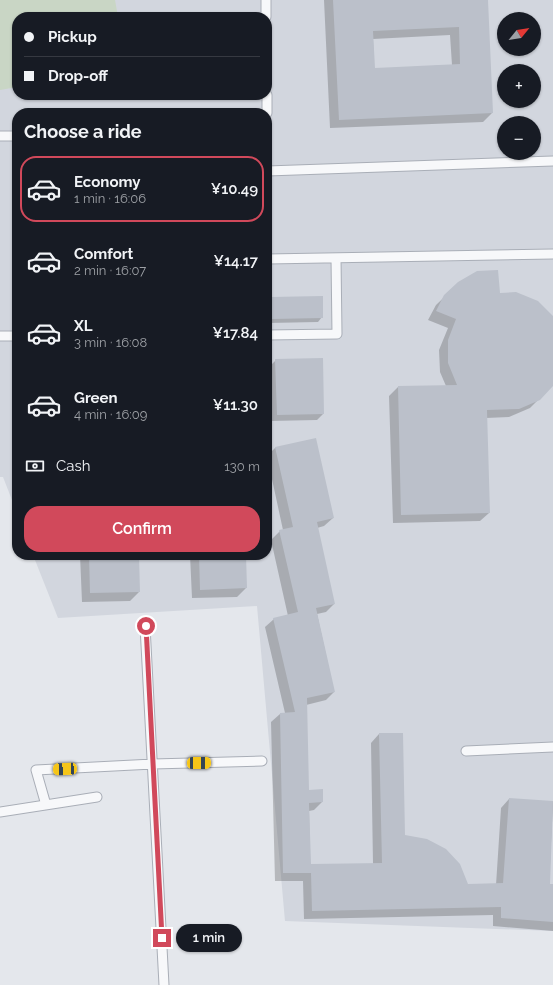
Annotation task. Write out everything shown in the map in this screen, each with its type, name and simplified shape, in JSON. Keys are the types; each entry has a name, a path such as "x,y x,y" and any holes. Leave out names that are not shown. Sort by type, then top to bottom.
{"lane":[{"path":"266,0 266,12"},
{"path":"0,136 12,136"},
{"path":"272,171 553,160"},
{"path":"272,259 553,254"},
{"path":"272,335 336,334 336,258"},
{"path":"0,336 12,336"},
{"path":"146,626 164,985"},
{"path":"466,751 553,747"},
{"path":"46,805 36,770 153,764 262,761"},
{"path":"0,812 97,797"}],"shaded area":[{"path":"0,0 553,0 553,931 285,921 257,606 58,618 35,560 272,560 272,108 12,108 12,500 3,477 0,477"}],"green space":[{"path":"0,0 115,0 117,12 12,12 12,88 0,90"}],"building":[{"path":"333,0 488,0 493,113 339,120","holes":["459,27 460,64 375,68 373,31"]},
{"path":"498,270 500,293 516,292 538,301 553,316 553,386 540,400 519,409 487,410 490,513 401,515 398,386 457,385 448,363 448,340 456,319 436,311 444,295 458,282 477,271"},
{"path":"323,296 323,318 272,319 272,297"},
{"path":"323,358 324,414 277,415 275,359"},
{"path":"316,438 334,518 317,522 335,604 316,608 335,692 307,698 309,790 323,789 323,802 309,803 311,864 382,863 379,733 403,733 405,835 427,839 446,849 460,864 468,884 503,883 509,798 553,801 550,884 553,884 553,922 501,918 501,907 312,911 311,873 283,873 280,713 295,712 273,618 298,612 279,530 293,527 275,447"},
{"path":"89,560 139,560 140,592 90,593"},
{"path":"199,560 246,560 247,588 200,590"}],"route":[{"path":"146,626 162,938"}]}
